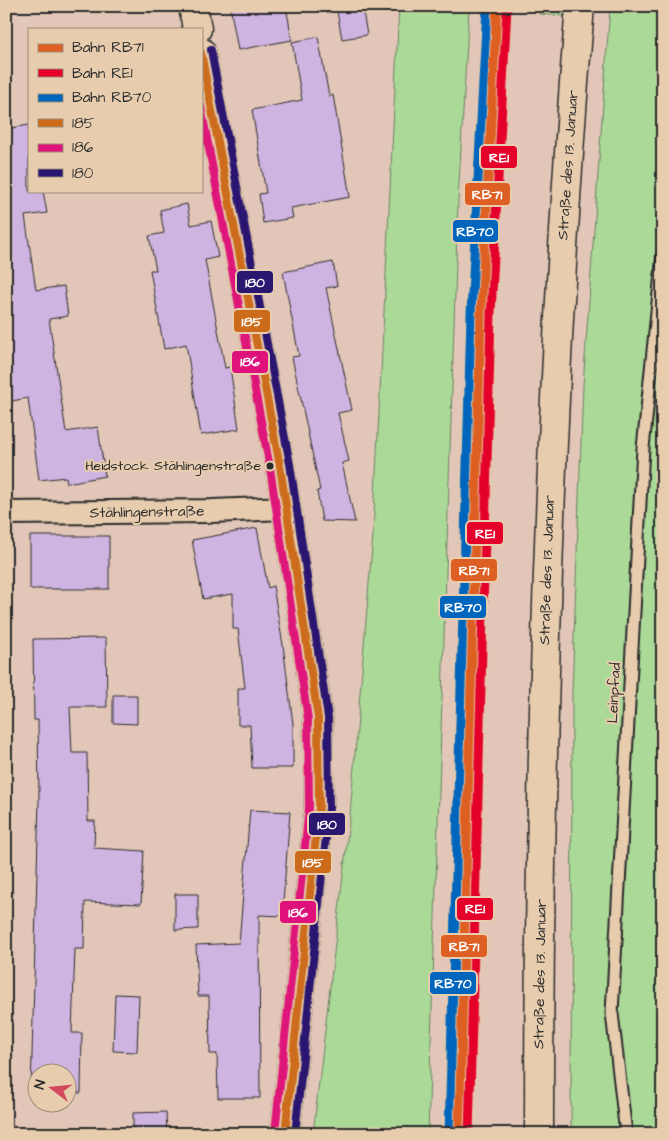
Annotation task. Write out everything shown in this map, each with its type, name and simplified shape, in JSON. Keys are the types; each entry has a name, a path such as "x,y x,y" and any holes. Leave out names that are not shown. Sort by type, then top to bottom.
{"street":[{"path":"192,6 197,28"},
{"name":"Straße des 13. Januar","path":"539,1134 546,568 564,213 580,6"},
{"path":"202,57 287,508 318,718 318,807 285,1134"},
{"name":"Stählingenstraße","path":"6,514 287,508"}],"lane":[{"name":"Leinpfad","path":"626,1134 612,1013 643,448 663,254"}],"green space":[{"path":"399,6 469,6 458,201 428,1134 313,1134 350,815 373,535"},
{"path":"540,6 565,6 564,16 539,14"},
{"path":"610,6 663,6 663,1134 571,1134 572,694 583,385"}],"building":[{"path":"230,6 286,6 292,40 238,50"},
{"path":"336,6 362,6 367,35 342,39"},
{"path":"318,37 329,96 333,95 350,197 291,208 293,218 263,223 259,194 266,193 252,110 302,100 292,42"},
{"path":"28,125 28,192 43,192 47,213 25,216 36,290 64,286 68,316 49,319 66,432 98,427 105,476 67,483 66,477 39,480 28,398 12,401 6,362 6,129"},
{"path":"187,204 191,225 211,221 218,257 205,260 225,368 230,367 239,429 201,435 186,344 164,349 150,270 156,270 149,236 164,233 160,210"},
{"path":"333,262 337,286 326,288 352,410 338,413 349,461 342,463 355,522 322,521 317,491 320,490 292,357 299,356 283,272"},
{"path":"257,528 268,588 273,586 283,645 293,724 293,768 252,768 250,725 238,725 238,688 245,688 238,629 233,629 233,594 203,599 192,540"},
{"path":"30,536 109,536 109,589 30,589"},
{"path":"106,638 107,707 70,707 72,753 87,753 88,821 95,821 94,848 144,851 141,904 85,902 84,949 75,949 72,1033 82,1033 81,1093 78,1093 78,1062 32,1062 39,799 38,720 34,720 33,639"},
{"path":"113,695 137,695 137,724 113,723"},
{"path":"250,810 290,812 282,916 259,915 260,1098 218,1098 217,1054 210,1054 209,996 198,996 196,945 239,943"},
{"path":"175,894 198,894 198,929 175,930"},
{"path":"115,994 139,995 137,1052 113,1051"},
{"path":"166,1112 167,1134 133,1134 133,1113"}],"rail line":[{"name":"RB70","path":"449,1134 471,313 487,6"},
{"name":"RB71","path":"459,1134 481,313 497,6"},
{"name":"RE1","path":"469,1134 491,313 507,7"}],"transit line":[{"name":"180","path":"211,50 290,464 328,718 329,808 295,1134"},
{"name":"185","path":"202,58 280,466 318,718 319,807 285,1134"},
{"name":"186","path":"202,112 270,468 308,719 309,807 275,1133"}],"place":[{"name":"Heidstock Stählingenstraße","path":"270,466"}]}
